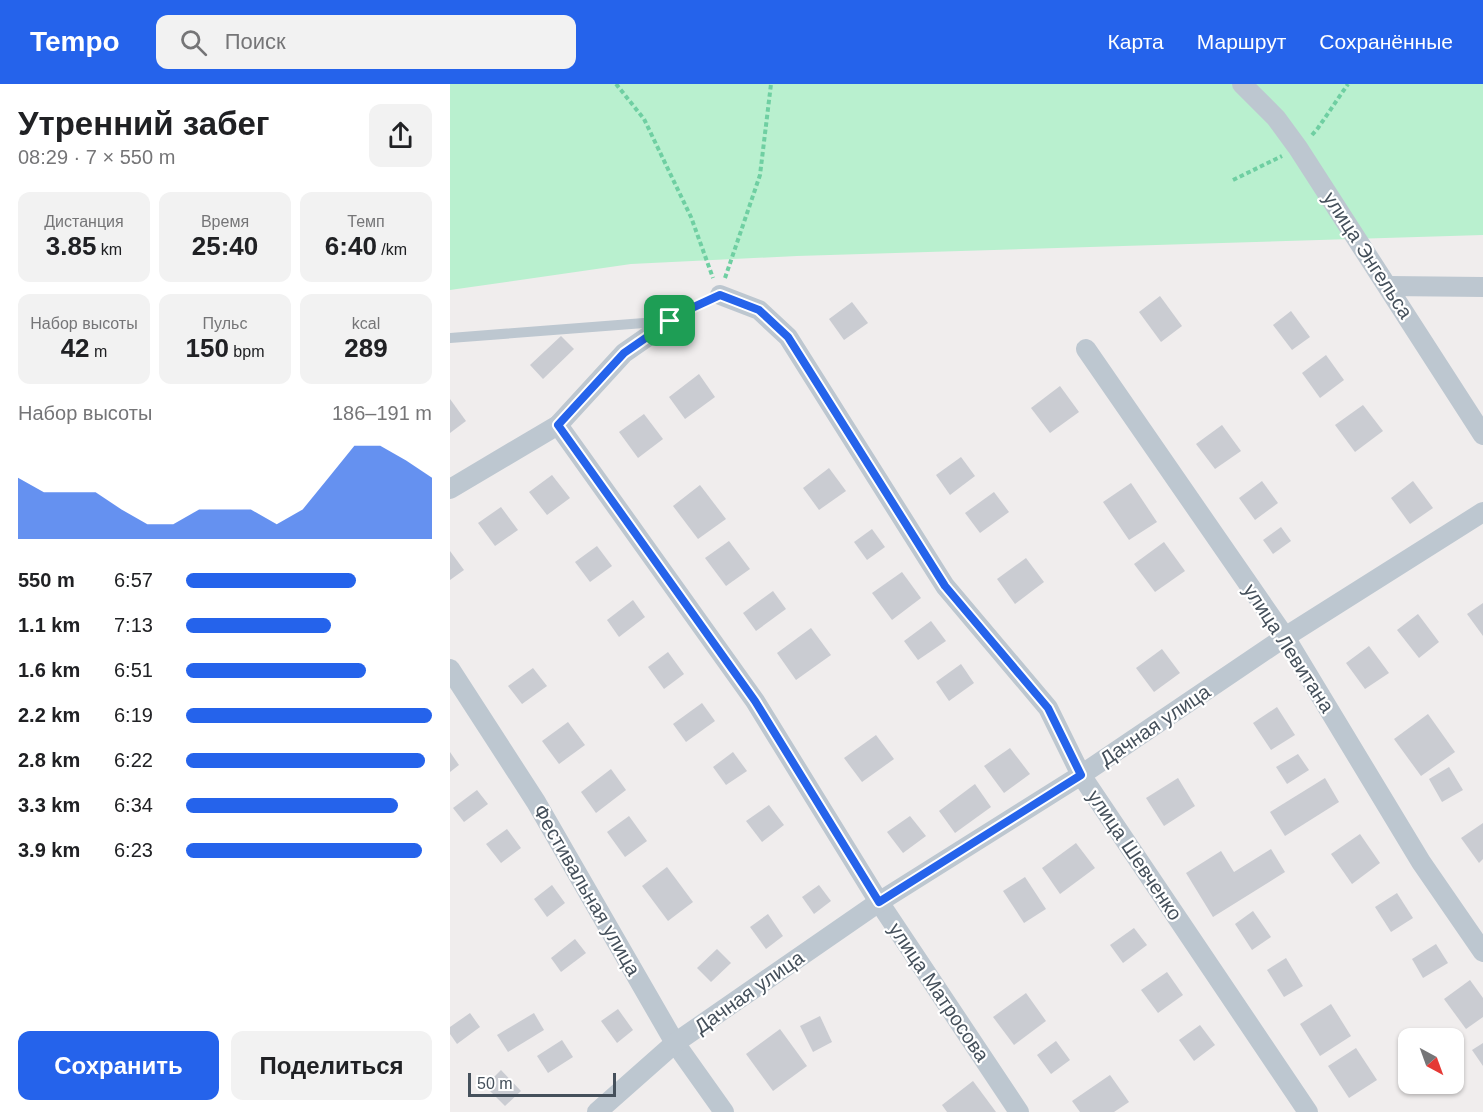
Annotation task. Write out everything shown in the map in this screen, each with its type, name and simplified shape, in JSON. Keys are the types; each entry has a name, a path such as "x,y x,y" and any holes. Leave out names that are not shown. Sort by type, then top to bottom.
{"street":[{"name":"улица Энгельса","path":"1242,84 1276,118 1298,148 1483,435"},
{"path":"1389,286 1483,287"},
{"name":"улица Шевченко","path":"720,295 759,310 788,337 945,586 1048,708 1081,775 1308,1112"},
{"path":"450,489 558,425 624,353 670,321"},
{"name":"улица Левитана","path":"1086,349 1285,637 1421,862 1483,952"},
{"name":"улица Матросова","path":"558,425 755,701 879,902 1019,1112"},
{"name":"Дачная улица","path":"597,1112 675,1043 879,902 1081,775 1285,637 1483,512"},
{"name":"Фестивальная улица","path":"450,669 536,801 675,1043 724,1112"}],"lane":[{"path":"450,338 670,321 683,312 720,295"}],"path":[{"path":"616,84 644,119 691,217 720,295"},
{"path":"720,295 760,175 771,84"}],"green space":[{"path":"450,84 1483,84 1483,235 797,256 631,264 450,290"}],"building":[{"path":"1160,296 1182,326 1161,342 1139,312"},
{"path":"852,302 868,323 844,340 829,319"},
{"path":"1291,311 1310,337 1292,350 1273,325"},
{"path":"561,336 574,349 543,379 530,365"},
{"path":"1326,355 1344,380 1320,398 1302,373"},
{"path":"699,374 715,397 685,419 669,397"},
{"path":"1060,386 1079,412 1050,433 1031,408"},
{"path":"450,399 466,421 450,433"},
{"path":"1363,405 1383,431 1355,452 1335,425"},
{"path":"644,414 663,439 638,458 619,432"},
{"path":"1222,425 1241,451 1215,469 1196,444"},
{"path":"961,457 975,476 950,495 936,475"},
{"path":"829,468 846,491 819,510 803,488"},
{"path":"552,475 570,498 547,515 529,492"},
{"path":"1262,481 1278,503 1255,520 1239,498"},
{"path":"1413,481 1433,508 1410,524 1391,498"},
{"path":"1131,483 1157,522 1129,540 1103,502"},
{"path":"700,485 726,519 698,539 673,506"},
{"path":"994,492 1009,512 980,533 965,513"},
{"path":"501,507 518,530 495,546 478,523"},
{"path":"1281,527 1291,541 1273,554 1263,540"},
{"path":"872,529 885,547 867,560 854,542"},
{"path":"729,541 750,569 726,586 705,558"},
{"path":"1164,542 1185,571 1155,592 1134,564"},
{"path":"597,546 612,566 590,582 575,562"},
{"path":"450,551 464,570 450,580"},
{"path":"1026,558 1044,582 1015,604 997,579"},
{"path":"902,572 921,598 892,620 872,593"},
{"path":"773,591 786,609 756,631 743,613"},
{"path":"633,600 645,617 619,637 607,620"},
{"path":"1483,603 1483,636 1467,614"},
{"path":"1418,614 1439,642 1419,658 1397,630"},
{"path":"931,621 946,641 918,660 904,641"},
{"path":"811,628 831,655 796,680 777,653"},
{"path":"1369,646 1389,673 1365,689 1346,663"},
{"path":"1162,649 1180,673 1154,692 1136,668"},
{"path":"668,652 684,674 664,689 648,667"},
{"path":"961,664 974,683 949,701 936,682"},
{"path":"533,668 547,686 522,704 508,686"},
{"path":"702,703 715,721 686,742 673,724"},
{"path":"1277,707 1295,735 1271,750 1253,723"},
{"path":"1428,714 1455,752 1421,776 1394,739"},
{"path":"568,722 585,745 559,764 542,741"},
{"path":"876,735 894,759 862,782 844,758"},
{"path":"1010,748 1030,774 1004,793 984,766"},
{"path":"450,752 459,765 450,772"},
{"path":"733,752 747,771 726,785 713,767"},
{"path":"1298,754 1309,770 1287,784 1276,767"},
{"path":"1449,767 1463,790 1442,802 1429,779"},
{"path":"611,769 626,790 596,813 581,792"},
{"path":"1178,778 1195,806 1164,826 1146,798"},
{"path":"1325,778 1339,802 1285,836 1270,812"},
{"path":"975,784 991,807 955,833 939,811"},
{"path":"477,790 488,804 464,822 453,808"},
{"path":"769,805 784,825 762,842 746,821"},
{"path":"629,816 647,841 625,857 607,832"},
{"path":"910,816 926,836 903,853 887,832"},
{"path":"1483,823 1483,859 1479,863 1461,838"},
{"path":"507,829 521,848 501,863 486,844"},
{"path":"1360,834 1380,863 1352,884 1331,854"},
{"path":"1076,843 1095,868 1060,894 1042,868"},
{"path":"1271,849 1285,872 1213,917 1186,873 1221,851 1234,872"},
{"path":"667,867 693,902 668,921 642,886"},
{"path":"1025,877 1046,909 1024,923 1003,891"},
{"path":"552,885 565,903 547,917 534,899"},
{"path":"819,885 831,901 814,914 802,897"},
{"path":"1397,893 1413,918 1391,932 1375,907"},
{"path":"1253,911 1271,937 1252,950 1235,924"},
{"path":"768,914 783,936 766,949 750,927"},
{"path":"1134,928 1147,945 1123,963 1110,945"},
{"path":"575,939 586,953 561,972 551,958"},
{"path":"1436,944 1448,963 1423,978 1412,959"},
{"path":"717,949 731,963 711,982 697,968"},
{"path":"1286,958 1303,986 1284,997 1267,970"},
{"path":"1167,972 1183,995 1158,1013 1141,990"},
{"path":"1470,980 1483,998 1483,1017 1466,1029 1444,999"},
{"path":"1026,993 1046,1021 1014,1045 993,1017"},
{"path":"1331,1004 1351,1036 1320,1056 1300,1024"},
{"path":"618,1009 633,1030 617,1043 601,1021"},
{"path":"470,1013 480,1027 457,1044 450,1034 450,1027"},
{"path":"534,1013 544,1030 508,1052 497,1035"},
{"path":"820,1016 832,1042 813,1052 800,1026"},
{"path":"1200,1025 1215,1045 1194,1061 1179,1040"},
{"path":"780,1029 807,1066 773,1091 746,1054"},
{"path":"562,1040 573,1057 548,1073 537,1056"},
{"path":"1056,1041 1070,1060 1051,1074 1037,1055"},
{"path":"1483,1043 1483,1066 1472,1050"},
{"path":"1356,1048 1377,1080 1349,1098 1328,1066"},
{"path":"501,1070 521,1091 505,1106 485,1086"},
{"path":"1110,1075 1129,1102 1114,1112 1080,1112 1072,1101"},
{"path":"973,1081 996,1112 947,1112 942,1105"}],"route":[{"path":"720,295 759,310 788,337 945,586 1048,708 1081,775 879,902 755,701 558,425 624,353 670,321 683,312 720,295"}]}
